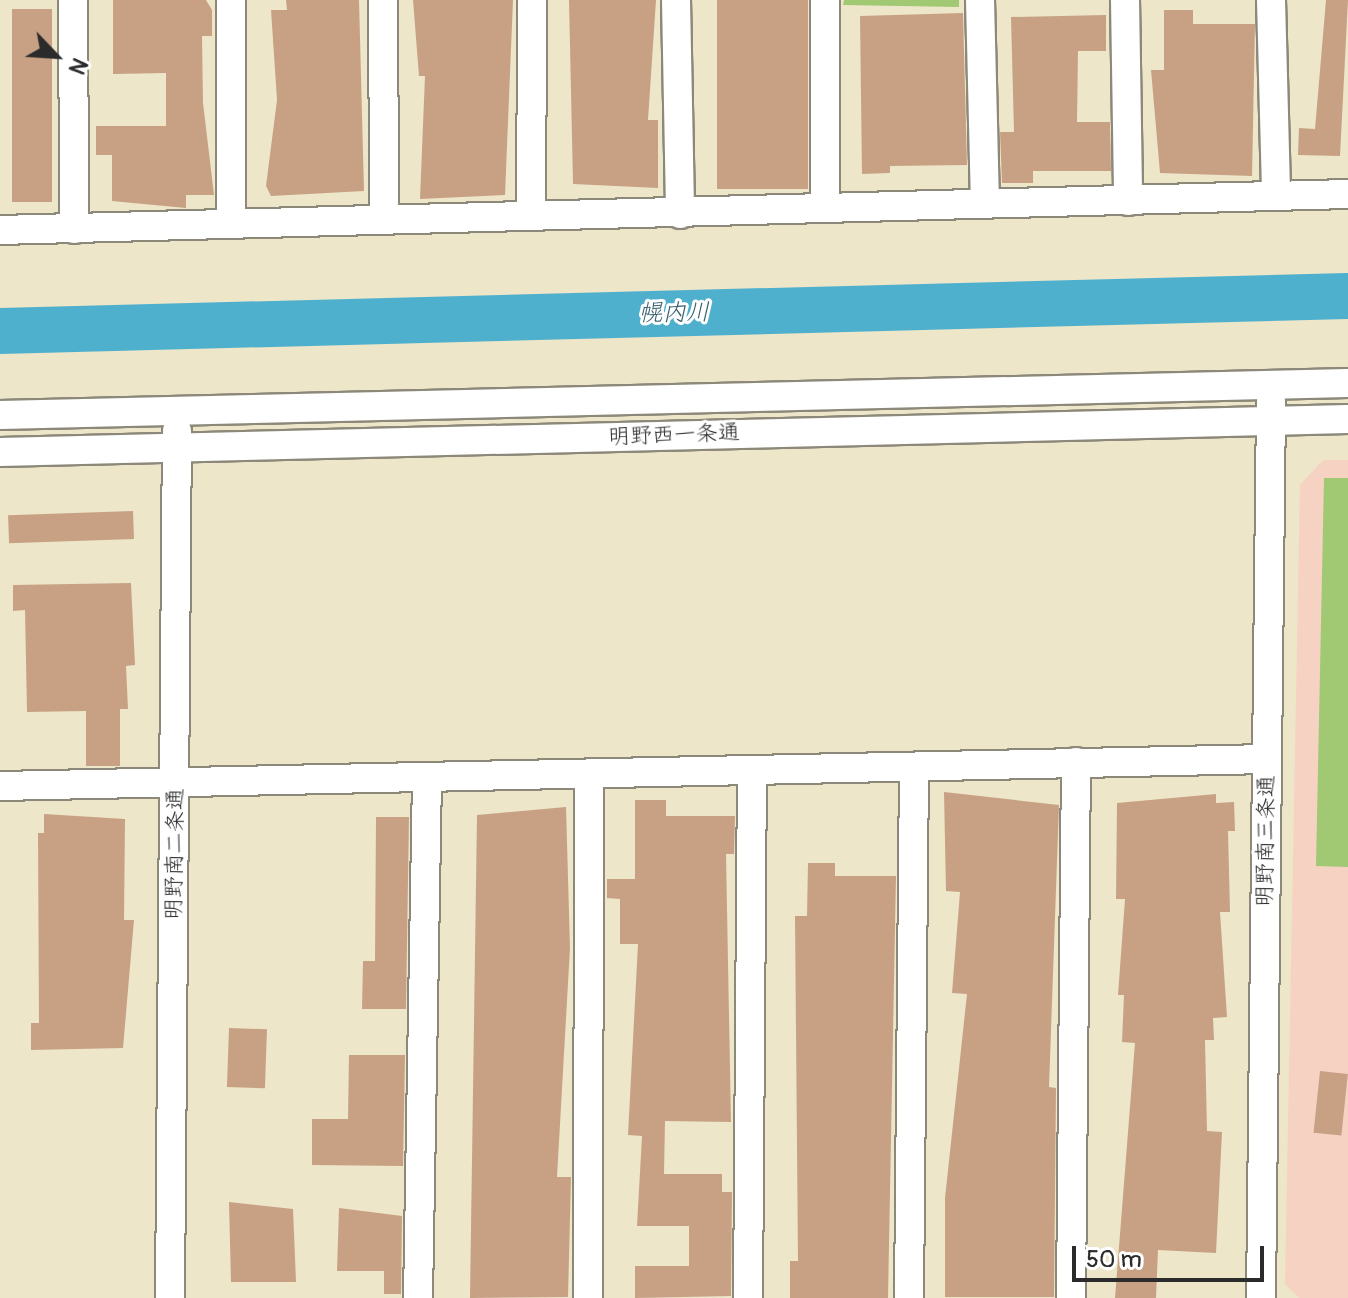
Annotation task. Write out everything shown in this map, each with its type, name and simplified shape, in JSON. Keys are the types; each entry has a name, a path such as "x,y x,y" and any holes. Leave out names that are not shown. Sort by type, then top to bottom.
{"street":[{"path":"73,0 74,229"},
{"path":"231,0 231,223"},
{"path":"383,0 384,220"},
{"path":"531,214 532,0"},
{"path":"676,0 680,214"},
{"path":"825,0 825,208"},
{"path":"980,0 985,204"},
{"path":"1125,0 1128,201"},
{"path":"1271,0 1276,195"},
{"path":"0,230 1348,194"},
{"name":"明野西一条通","path":"0,415 1348,383"},
{"name":"明野南三条通","path":"1261,1298 1271,385"},
{"name":"明野南二条通","path":"170,1298 178,411"},
{"name":"明野西一条通","path":"0,452 1348,419"},
{"path":"0,786 914,769 1266,759"},
{"path":"1071,1298 1076,762"},
{"path":"909,1298 914,769"},
{"path":"748,1298 752,770"},
{"path":"588,1298 589,774"},
{"path":"418,1298 427,777"}],"shaded area":[{"path":"1323,460 1348,460 1348,1298 1299,1298 1285,1284 1300,485"}],"green space":[{"path":"844,0 959,0 959,7 843,5"},
{"path":"1324,478 1348,478 1348,867 1316,866"}],"building":[{"path":"113,0 206,0 212,10 212,36 202,36 203,103 214,195 186,195 186,208 112,201 112,155 96,155 96,126 166,126 166,73 113,74"},
{"path":"286,0 359,0 364,191 271,196 266,186 277,100 271,10 287,10"},
{"path":"413,0 513,0 505,195 420,199 425,76 419,76"},
{"path":"569,0 656,0 648,120 658,120 658,188 573,184"},
{"path":"717,0 808,0 808,189 717,189"},
{"path":"1326,0 1348,0 1340,156 1298,155 1299,128 1315,129"},
{"path":"12,9 52,9 52,202 12,202"},
{"path":"1164,10 1193,10 1193,24 1255,24 1252,176 1160,173 1151,70 1164,70"},
{"path":"963,13 967,165 890,166 890,173 862,174 860,16"},
{"path":"1106,15 1106,51 1078,51 1077,122 1110,122 1111,171 1033,171 1033,183 1002,183 1000,132 1014,132 1011,17"},
{"path":"133,511 134,539 9,543 8,515"},
{"path":"131,583 135,665 126,666 128,709 120,709 120,766 86,766 86,711 27,712 25,610 13,611 13,585"},
{"path":"944,792 1059,805 1049,1087 1056,1088 1054,1297 945,1297 945,1198 967,994 952,993 960,892 946,891"},
{"path":"1216,794 1216,803 1234,802 1235,831 1228,831 1230,912 1220,912 1227,1017 1213,1018 1214,1040 1205,1040 1207,1131 1222,1132 1216,1253 1158,1250 1156,1298 1115,1298 1135,1043 1122,1042 1124,995 1118,995 1125,899 1116,899 1117,803"},
{"path":"635,800 666,800 666,816 735,816 734,854 726,854 731,1122 665,1121 664,1174 722,1174 722,1192 732,1192 731,1296 635,1298 635,1266 689,1266 689,1226 637,1226 642,1136 628,1135 638,944 620,944 620,899 607,898 607,879 635,879"},
{"path":"566,807 570,948 557,1177 571,1177 568,1297 470,1298 477,815"},
{"path":"44,814 125,819 124,920 134,920 123,1048 31,1050 31,1023 39,1023 38,833 44,833"},
{"path":"376,817 409,817 406,1009 362,1009 363,961 375,961"},
{"path":"808,863 835,863 835,876 896,876 888,1298 790,1298 790,1261 798,1261 795,916 807,916"},
{"path":"229,1028 267,1029 265,1088 227,1087"},
{"path":"349,1055 405,1055 403,1166 312,1165 312,1119 348,1119"},
{"path":"1320,1071 1348,1074 1341,1136 1314,1133"},
{"path":"229,1202 293,1209 296,1282 231,1282"},
{"path":"339,1208 402,1216 401,1294 384,1294 384,1271 337,1271"}],"waterway":[{"name":"幌内川","path":"0,331 1348,296"}]}
